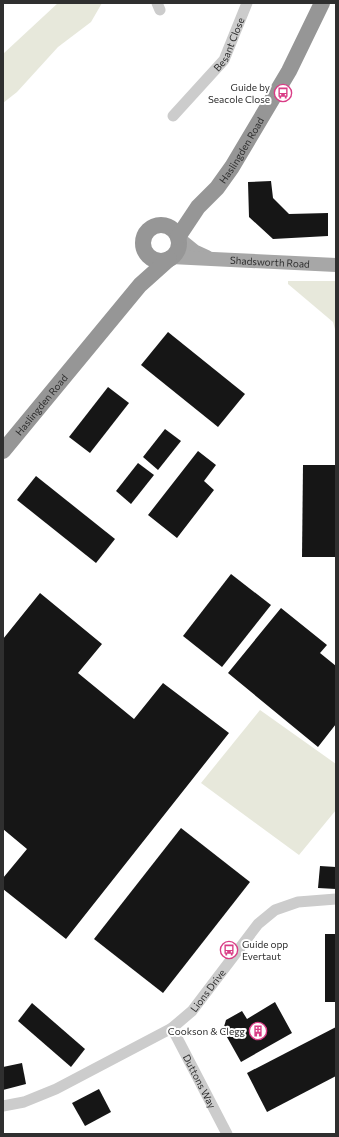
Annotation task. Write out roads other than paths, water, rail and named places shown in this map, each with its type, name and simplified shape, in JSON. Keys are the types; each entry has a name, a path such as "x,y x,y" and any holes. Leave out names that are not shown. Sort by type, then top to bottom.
{"highway":[{"name":"Haslingden Road","path":"178,238 198,207 217,188 232,167 289,71 322,3"},
{"name":"Haslingden Road","path":"157,225 198,207"},
{"path":"157,225 168,226 173,229 178,238 178,249 170,258 159,260 150,256 146,252 144,241 145,236 157,225"},
{"name":"Haslingden Road","path":"140,285 146,252"},
{"name":"Haslingden Road","path":"3,451 140,285 170,258"}],"main road":[{"name":"Shadsworth Road","path":"178,238 194,251 209,258"},
{"name":"Shadsworth Road","path":"170,258 209,258 266,263 334,264"}],"street":[{"name":"Besant Close","path":"172,116 220,66 247,3"},
{"name":"Lions Drive","path":"3,1106 24,1102 56,1089 172,1028 192,1011 258,924 275,910 298,902 336,899"},
{"name":"Duttons Way","path":"172,1028 227,1134"}],"place":[{"name":"Guide by Seacole Close","path":"283,93"},
{"name":"Guide opp Evertaut","path":"229,950"},
{"name":"Cookson & Clegg","path":"258,1031"}]}
